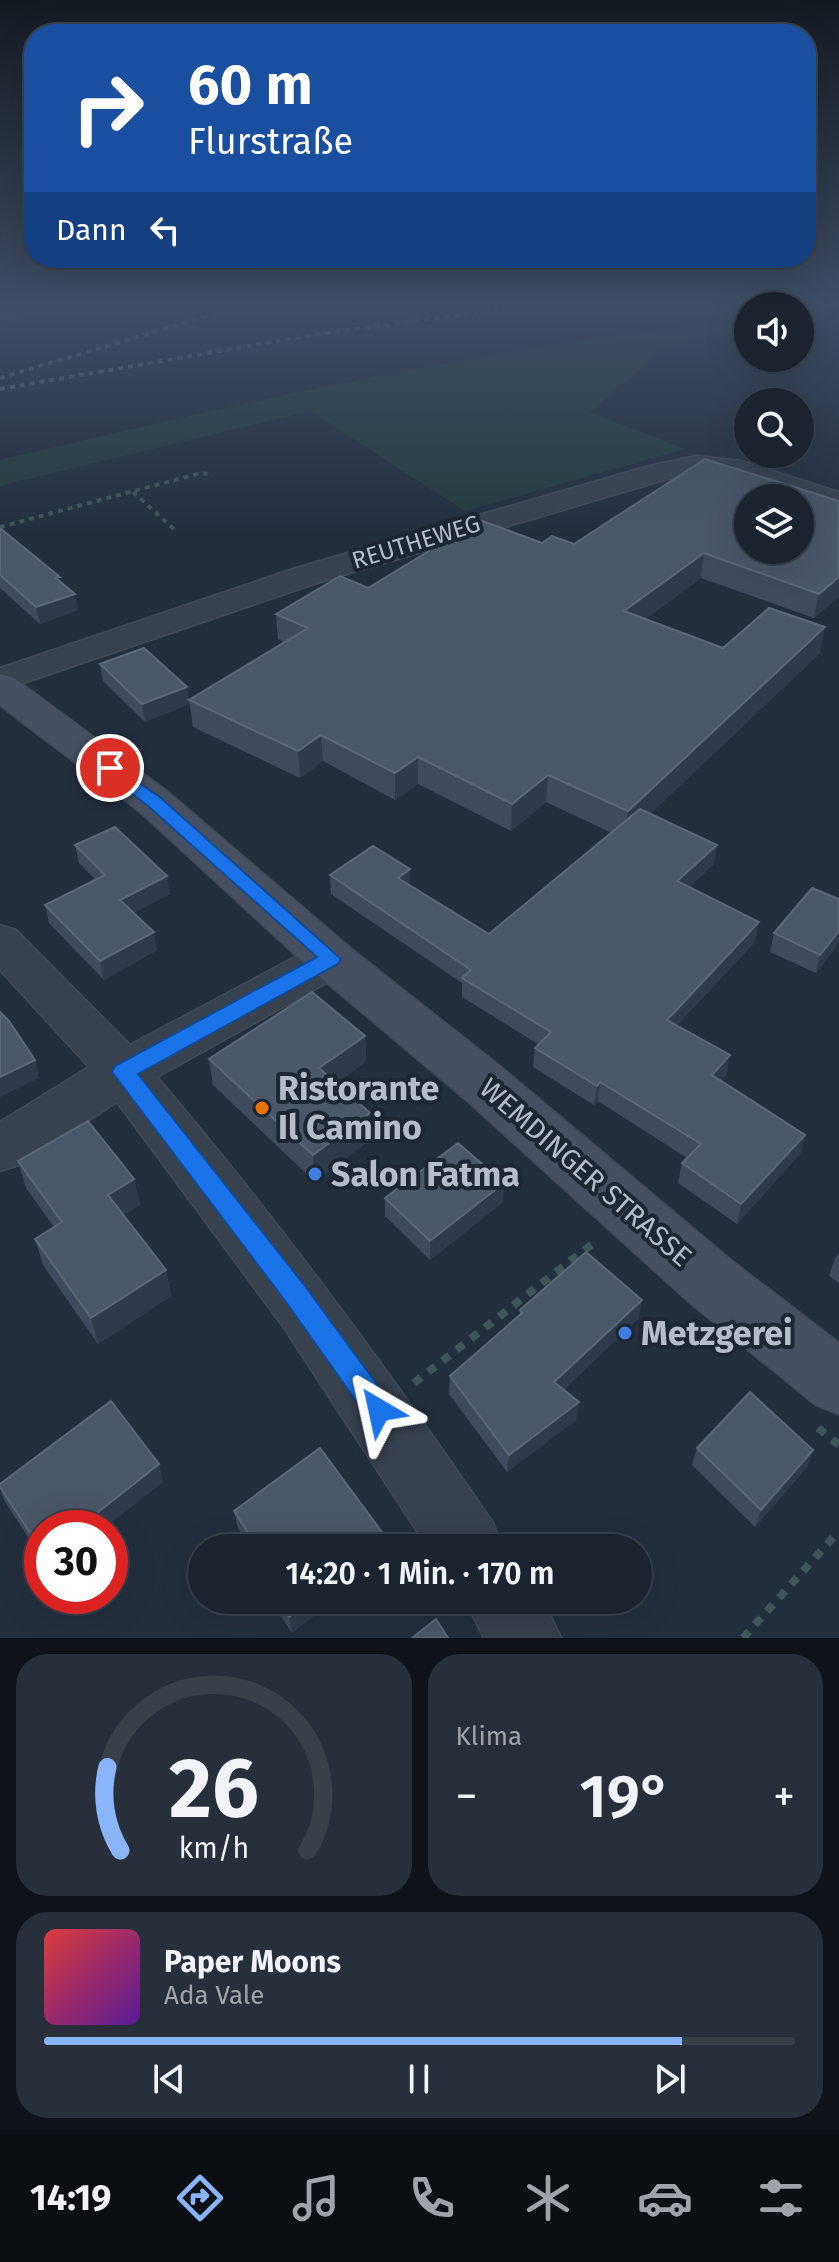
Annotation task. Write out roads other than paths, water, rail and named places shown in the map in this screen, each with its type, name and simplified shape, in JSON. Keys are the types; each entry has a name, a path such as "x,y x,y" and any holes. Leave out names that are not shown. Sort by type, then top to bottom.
{"main road":[{"name":"WEMDINGER STRASSE","path":"0,683 154,802 331,959 483,1083 710,1281 839,1383"}],"street":[{"name":"REUTHEWEG","path":"0,683 322,571 659,472 696,465 731,467 839,502"},
{"path":"0,941 123,1072 296,1294 379,1410 459,1534"},
{"path":"0,1149 123,1072 331,959"},
{"path":"510,1614 525,1638"}],"railway":[{"path":"0,389 44,381"}],"place":[{"name":"Ristorante Il Camino","path":"262,1108"},
{"name":"Salon Fatma","path":"315,1174"},
{"name":"Metzgerei","path":"625,1333"}]}
